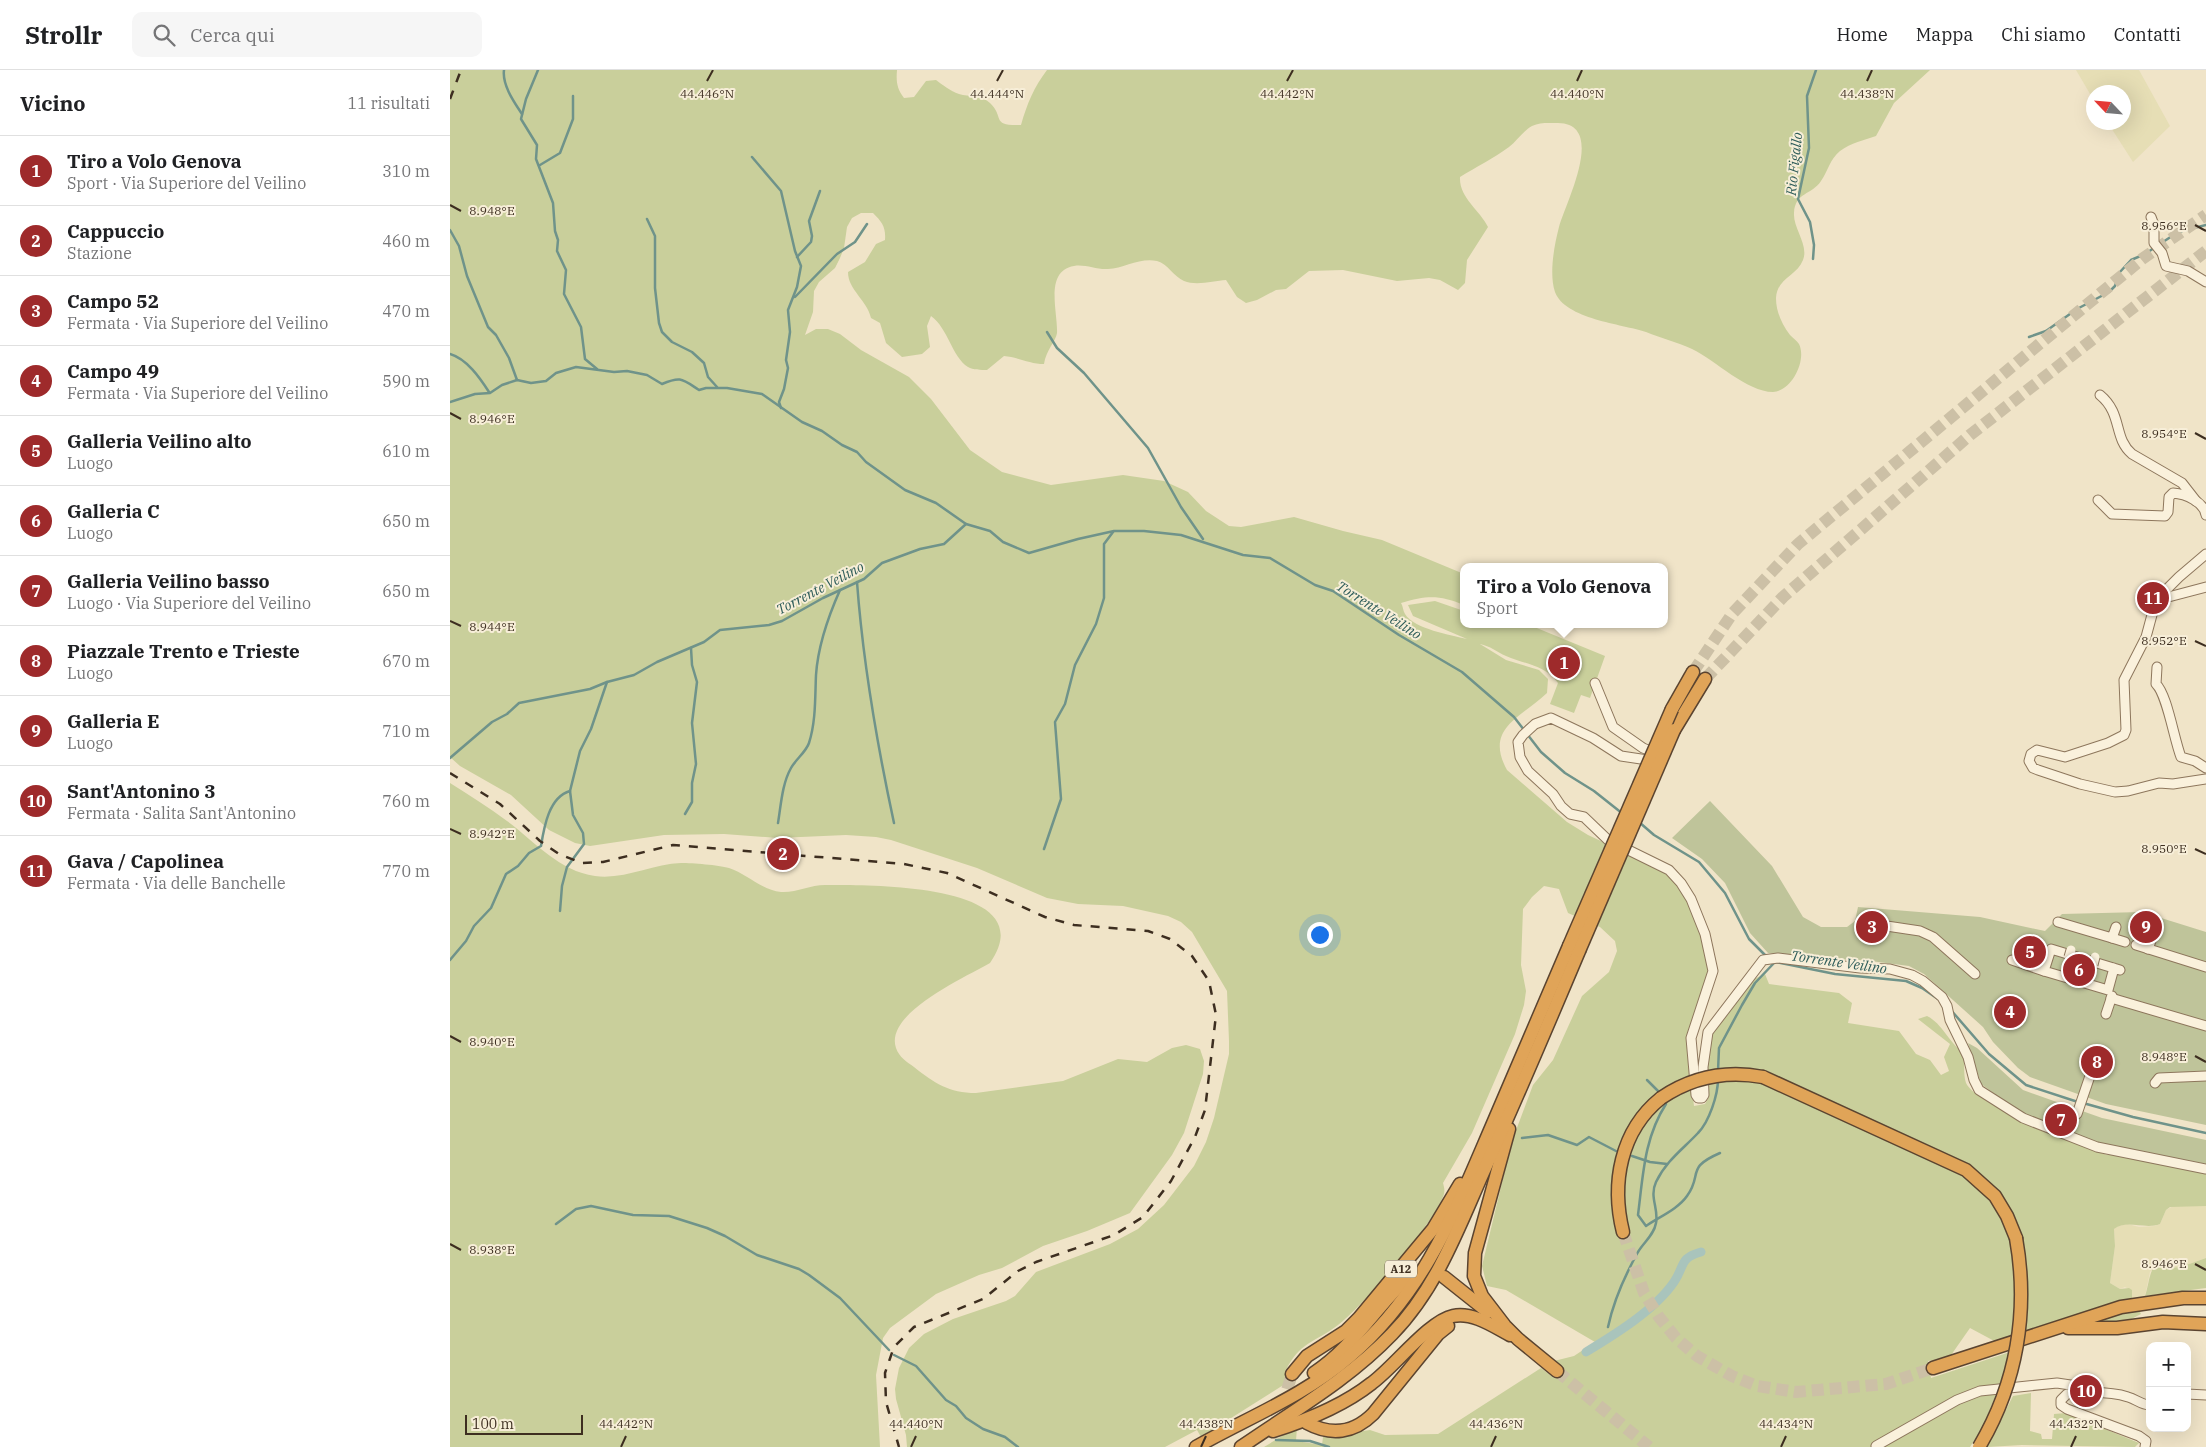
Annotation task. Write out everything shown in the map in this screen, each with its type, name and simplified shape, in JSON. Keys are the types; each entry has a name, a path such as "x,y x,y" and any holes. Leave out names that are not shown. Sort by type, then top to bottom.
{"highway":[{"path":"1196,1447 1322,1378 1360,1348 1384,1324 1417,1282 1437,1249 1454,1214 1485,1141 1665,748 1677,711 1693,672"},
{"path":"1677,711 1705,680"},
{"path":"1241,1447 1362,1364 1394,1333 1440,1270 1517,1097 1574,949"},
{"path":"1623,1232 1617,1202 1618,1182 1621,1161 1628,1141 1638,1122 1661,1098 1689,1082 1710,1076 1731,1074 1763,1077 1966,1170 1982,1182 1995,1196 2008,1216 2016,1238 2021,1270 2022,1303 2016,1353 2001,1403 1979,1447"},
{"path":"1505,1326 1482,1296 1476,1283 1474,1268 1476,1253 1517,1097"},
{"name":"A12","path":"1292,1374 1302,1360 1346,1331 1360,1318 1408,1261 1433,1229 1485,1141"},
{"path":"1444,1277 1557,1371"},
{"path":"1211,1439 1324,1367 1364,1327 1405,1280"},
{"path":"2183,1298 2206,1290"},
{"path":"1933,1368 2121,1307 2183,1298 2206,1298"},
{"path":"1257,1436 1297,1423 1353,1396 1386,1372 1427,1332 1447,1318 1465,1315 1518,1339"},
{"path":"1307,1423 1319,1429 1336,1432 1349,1430 1362,1424 1373,1414 1442,1330 1451,1324 1463,1322 1490,1325"},
{"path":"2055,1328 2117,1328 2163,1322 2206,1324"}],"street":[{"path":"2151,217 2154,225 2154,243 2162,253 2166,266 2188,271 2206,282"},
{"path":"2100,395 2110,403 2125,448 2182,483 2206,513"},
{"path":"2098,500 2112,514 2146,516 2167,515 2168,501 2173,493 2185,495 2196,501"},
{"path":"2206,554 2156,600 2146,637 2124,680 2126,730 2124,735 2108,743 2064,757 2037,750 2030,758 2030,765 2038,770 2080,784 2115,792 2128,791 2155,783 2173,784 2206,779"},
{"path":"2156,600 2206,588"},
{"path":"2157,667 2156,684 2166,704 2174,739 2181,757 2195,760 2206,768"},
{"path":"1595,683 1613,727 1643,748 1666,757 1666,763 1621,756 1593,738 1551,718 1538,722 1523,735 1518,747 1522,761 1528,771 1553,794 1561,806 1570,814 1588,819 1608,840 1669,870 1681,883 1690,899 1705,934 1713,971 1691,1038 1696,1096 1698,1098 1702,1098 1704,1095 1703,1068 1708,1032 1763,960 1778,958 1860,968 1890,969 1912,975 1923,981 1942,997 1968,1057 1976,1086 2023,1118 2097,1147 2206,1169"},
{"path":"2058,922 2125,942"},
{"path":"1874,927 1880,924 1924,932 1933,937 1975,974"},
{"path":"2112,938 2116,927"},
{"path":"2148,949 2152,938"},
{"path":"2136,945 2206,967"},
{"path":"2012,960 2044,971 2108,990 2119,971 2051,949 2044,971"},
{"path":"2106,1014 2112,997 2206,1026"},
{"path":"2077,1114 2092,1070"},
{"path":"2155,1083 2159,1078 2206,1076"},
{"path":"1876,1446 1957,1400 1980,1391 2057,1383 2097,1389 2100,1393"},
{"path":"2146,1404 2129,1397 2100,1393 2068,1394 2061,1400 2067,1409 2139,1436 2146,1441 2146,1447"},
{"path":"2191,1394 2206,1395"}],"shaded area":[{"path":"2076,70 2139,70 2170,126 2133,162 2112,130 2131,130 2131,85 2086,85 2086,87"},
{"path":"2175,1205 2206,1206 2206,1258 2184,1266 2169,1268 2164,1268 2163,1259 2150,1272 2145,1296 2132,1300 2131,1290 2125,1287 2120,1289 2110,1283 2115,1246 2114,1229 2128,1224 2139,1227 2155,1226 2160,1224 2166,1210"}],"green space":[{"path":"450,70 897,70 898,85 904,98 914,97 926,81 936,80 956,93 987,100 997,112 1000,120 1005,124 1021,125 1031,96 1047,70 1930,70 1894,103 1876,136 1840,151 1817,186 1797,201 1794,219 1803,242 1803,260 1796,270 1783,281 1777,291 1776,298 1780,318 1784,327 1799,344 1801,358 1792,381 1780,390 1773,392 1753,387 1701,354 1686,347 1646,332 1595,319 1570,309 1561,301 1553,285 1554,251 1559,227 1580,166 1582,150 1580,136 1572,127 1558,123 1541,123 1532,126 1509,147 1460,177 1466,198 1488,227 1467,260 1465,283 1458,290 1440,280 1429,278 1397,281 1343,270 1309,271 1286,289 1276,290 1257,300 1246,303 1237,297 1226,280 1199,283 1184,281 1157,261 1145,260 1108,269 1074,266 1065,269 1059,276 1056,284 1057,333 1044,364 1004,356 987,370 977,370 968,367 963,362 942,328 931,316 927,326 930,347 922,354 902,357 886,343 880,323 871,318 849,278 848,272 865,262 876,244 885,240 884,228 879,219 873,213 861,213 852,218 847,227 844,248 835,268 819,282 814,291 813,312 805,335 816,329 828,329 840,334 861,350 909,377 931,399 970,450 1002,472 1051,485 1123,475 1164,481 1188,492 1206,511 1229,526 1241,527 1294,517 1382,540 1460,572 1460,604 1448,599 1433,597 1401,603 1405,614 1416,624 1433,631 1467,639 1413,616 1408,605 1435,601 1460,610 1460,628 1537,628 1605,656 1590,698 1581,695 1574,713 1550,704 1558,683 1547,672 1480,644 1506,660 1539,670 1548,679 1547,693 1517,717 1503,734 1500,744 1501,756 1507,770 1567,822 1588,835 1663,870 1676,884 1688,903 1703,940 1709,966 1687,1048 1694,1106 1705,1104 1709,1097 1707,1067 1710,1036 1752,980 1765,974 1769,984 1839,993 1852,1003 1848,1023 1899,1031 1916,1054 1930,1060 1941,1075 1949,1071 1944,1057 1950,1044 1918,1019 1927,1016 1933,1019 1963,1052 1966,1083 1974,1092 2030,1124 2107,1155 2115,1155 2206,1174 2206,1206 2170,1207 2166,1210 2160,1224 2154,1226 2125,1225 2114,1229 2115,1246 2110,1283 2120,1289 2129,1288 2132,1290 2132,1300 1998,1343 1970,1328 1949,1358 1928,1361 1931,1378 2013,1351 1983,1427 1970,1447 1264,1447 1297,1427 1296,1441 1322,1445 1323,1437 1370,1430 1385,1435 1438,1434 1541,1368 1554,1378 1562,1368 1554,1361 1574,1356 1595,1342 1506,1290 1487,1286 1482,1266 1512,1141 1533,1085 1553,1060 1582,996 1609,972 1617,951 1615,941 1600,927 1568,913 1559,889 1544,886 1523,909 1521,965 1526,991 1524,1005 1515,1034 1472,1133 1443,1183 1444,1194 1438,1207 1413,1243 1364,1301 1338,1325 1296,1354 1285,1372 1296,1377 1201,1437 1197,1430 1165,1447 907,1447 895,1389 899,1368 909,1348 924,1334 953,1319 1006,1301 1015,1296 1036,1272 1110,1244 1138,1229 1164,1205 1194,1166 1206,1142 1214,1118 1229,1054 1229,1041 1227,991 1192,932 1181,922 1168,916 1123,906 1078,904 1047,898 977,868 891,840 876,837 846,835 778,838 724,834 664,835 590,846 575,843 549,830 511,795 460,766 450,757"},
{"path":"450,783 507,821 558,862 582,873 595,876 617,876 670,864 699,864 729,868 767,888 781,892 819,885 876,886 910,888 944,894 973,903 994,917 1001,936 990,963 947,987 914,1009 902,1022 896,1035 896,1048 901,1057 928,1078 942,1086 966,1093 976,1093 1063,1081 1118,1059 1147,1062 1172,1048 1186,1045 1200,1049 1204,1061 1203,1074 1184,1133 1172,1155 1130,1213 1087,1231 1043,1246 1002,1268 979,1275 936,1294 890,1328 883,1338 876,1375 880,1447 450,1447"},
{"path":"1710,801 1772,866 1803,917 1821,927 1847,927 1855,921 1858,907 1980,917 2045,931 2062,914 2142,912 2206,932 2206,1125 2106,1104 2030,1077 2018,1068 1993,1042 1983,1027 1924,974 1909,966 1863,960 1817,959 1768,953 1750,933 1725,883 1702,859 1672,838"},
{"path":"1968,1043 1977,1048 2023,1090 2102,1118 2206,1140 2206,1164 2096,1142 2025,1116 1981,1084"},
{"path":"2163,1258 2164,1268 2175,1268 2206,1258 2206,1288 2145,1296 2152,1270"},
{"path":"2128,1311 2140,1312 2141,1314 2120,1325 2083,1323"},
{"path":"2031,1393 2030,1431 2041,1434 2042,1439 2052,1439 2054,1414 2066,1413 2139,1443 2135,1447 2022,1445 1987,1447 2013,1396"}],"waterway":[{"path":"504,70 507,87 522,114"},
{"path":"538,70 526,99 521,119 537,145 536,159 553,203 555,231 558,240 557,251 566,270 564,294 581,327 585,359 597,369"},
{"name":"Rio Figallo","path":"1813,259 1814,245 1810,222 1798,199 1809,148 1807,96 1816,70"},
{"path":"540,165 560,153 573,119 573,96"},
{"path":"752,157 781,191 795,251 801,266 797,287 788,310 790,332 786,360 788,368 784,389 779,402 781,408"},
{"path":"797,257 811,242 812,236 809,221 820,191"},
{"path":"647,219 655,236 655,288 659,323 662,332 672,342 692,352 704,363 708,377 717,387"},
{"path":"795,297 837,254 855,242 867,224"},
{"path":"2029,337 2046,331 2077,309 2109,292 2115,286 2119,273 2131,260 2145,254 2178,232 2206,225"},
{"path":"450,230 459,246 467,276 488,327 496,335 509,358 517,380"},
{"path":"1047,332 1057,348 1084,373 1148,448 1181,507 1203,539"},
{"path":"450,354 462,360 477,375 489,392"},
{"path":"450,402 475,394 490,393 502,385 517,380 531,383 546,381 556,373 576,367 614,372 627,371 647,375 662,384 678,379 689,383 699,390 727,388 762,394 802,422 822,431 842,445 857,452 866,462 905,490 936,503 966,524"},
{"name":"Torrente Veilino","path":"450,758 492,722 507,714 519,703 590,689 607,682 634,675 657,662 704,642 720,630 769,625 782,621 823,598 864,579 882,563 920,549 944,544 966,524 990,531 1003,542 1029,553 1114,531 1144,531 1181,535 1243,555 1270,558 1315,585 1333,591 1399,635 1462,672 1514,717 1541,752 1565,773 1594,791 1623,814"},
{"path":"1044,849 1061,799 1055,722 1065,704 1075,665 1096,624 1104,598 1104,544 1113,532"},
{"path":"857,582 871,703 894,823"},
{"path":"778,823 782,795 788,774 808,746 811,735 821,642 840,590"},
{"path":"685,814 692,802 692,783 696,764 692,723 697,682 692,665 691,648"},
{"path":"560,911 562,886 567,867 584,844 583,833 573,815 570,791 580,751 591,729 607,682"},
{"path":"450,960 466,941 474,926 491,908 506,874 518,866 529,853 541,846 546,822 552,806 557,799 570,791"},
{"name":"Torrente Veilino","path":"1639,822 1654,835 1699,862 1725,893 1749,939 1766,956"},
{"path":"1718,1071 1719,1048 1755,983 1775,962"},
{"name":"Torrente Veilino","path":"1776,962 1835,974 1906,981 1922,988 1938,999"},
{"name":"Torrente Veilino","path":"1950,1009 1989,1054 2026,1085 2078,1102"},
{"path":"1608,1327 1613,1307 1624,1279 1638,1252 1655,1227 1657,1218 1653,1193 1656,1182 1670,1161 1698,1133 1706,1122 1715,1100 1718,1079"},
{"path":"1647,1080 1660,1093"},
{"path":"1665,1100 1666,1104 1653,1130 1643,1172 1638,1215 1646,1226 1674,1209 1683,1201 1692,1188 1698,1167 1709,1158 1720,1153"},
{"name":"Torrente Veilino","path":"2083,1103 2133,1117 2206,1133"},
{"path":"1522,1138 1548,1135 1577,1145 1589,1137 1616,1151"},
{"path":"1632,1156 1650,1162 1667,1164"},
{"path":"556,1224 576,1209 591,1206 633,1215 669,1216 707,1228 725,1236 757,1255 799,1269 809,1275 840,1298 889,1350"},
{"path":"1586,1352 1645,1312 1674,1282 1683,1263 1689,1257 1701,1252"},
{"path":"894,1355 916,1366 946,1400 956,1406 966,1418 983,1429 1005,1437 1018,1447"},
{"path":"1276,1440 1310,1441 1329,1447"}],"tunnel":[{"path":"1693,672 1732,614 1798,544 2142,259 2206,215"},
{"path":"1705,679 1783,597 1970,435 2206,251"},
{"path":"1623,1232 1644,1293 1659,1317 1676,1338 1697,1356 1732,1376 1757,1386 1796,1392 1886,1384 1933,1368"},
{"path":"1557,1371 1649,1447"},
{"path":"1290,1407 1287,1390 1292,1374"}],"railway":[{"path":"450,99 461,70"},
{"path":"450,773 500,804 540,841 559,854 582,863 603,862 673,845 904,864 947,873 1045,917 1074,925 1148,931 1170,939 1192,956 1209,981 1216,1015 1205,1110 1195,1137 1171,1181 1143,1217 1114,1235 1036,1262 1018,1271 983,1299 914,1327 894,1347 885,1373 886,1402 899,1447"}],"place":[{"name":"Gava / Capolinea","path":"2153,598"},
{"name":"Tiro a Volo Genova","path":"1564,663"},
{"name":"Cappuccio","path":"783,854"},
{"name":"Campo 52","path":"1872,927"},
{"name":"Galleria E","path":"2146,927"},
{"name":"Galleria Veilino alto","path":"2030,952"},
{"name":"Galleria C","path":"2079,970"},
{"name":"Campo 49","path":"2010,1012"},
{"name":"Piazzale Trento e Trieste","path":"2097,1062"},
{"name":"Galleria Veilino basso","path":"2061,1120"},
{"name":"Sant'Antonino 3","path":"2086,1391"}]}
